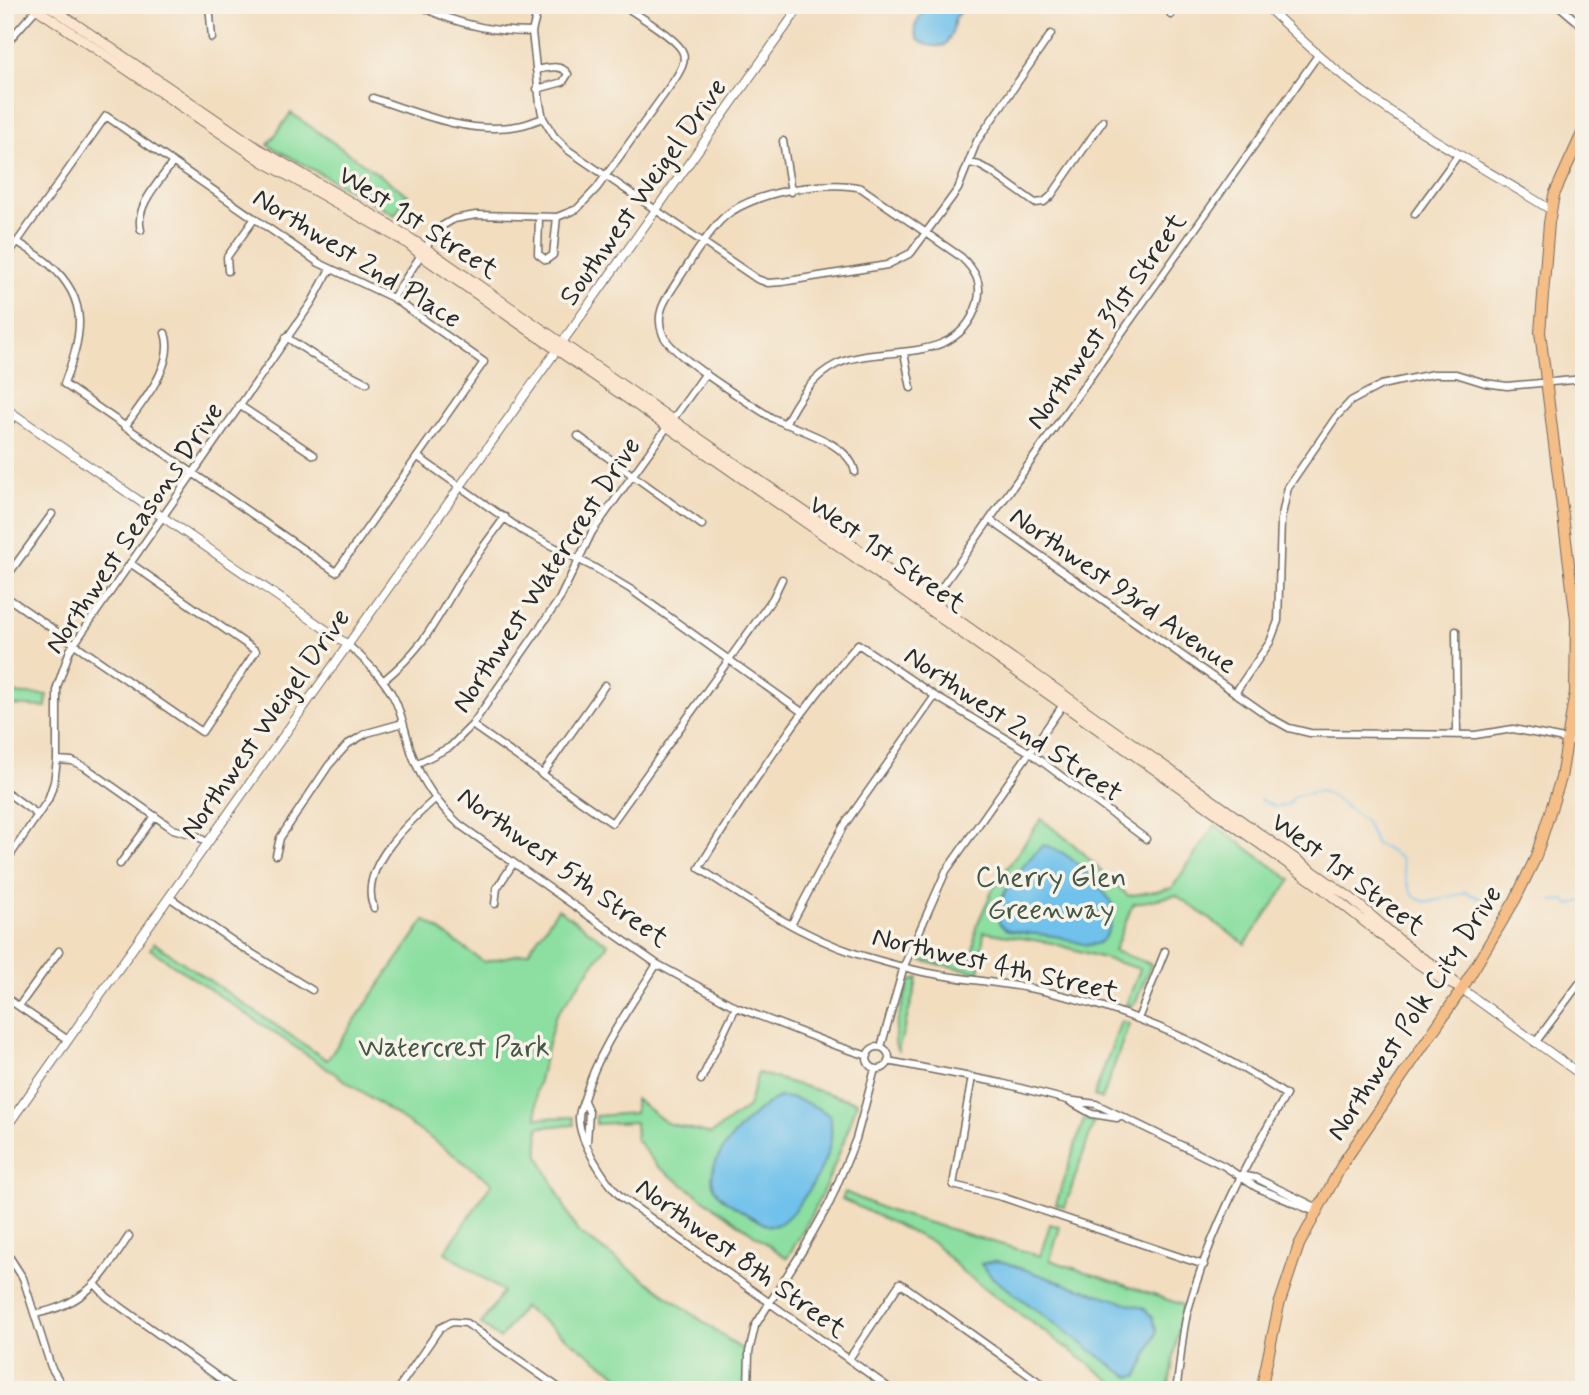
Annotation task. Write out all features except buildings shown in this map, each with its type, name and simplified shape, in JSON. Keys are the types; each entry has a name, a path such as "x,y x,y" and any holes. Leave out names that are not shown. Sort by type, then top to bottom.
{"main road":[{"name":"West 1st Street","path":"48,5 259,149 387,223 423,252"},
{"name":"West 1st Street","path":"35,6 262,161 423,252 930,605 1340,901 1410,958 1442,980 1462,989"},
{"name":"Northwest Polk City Drive","path":"1261,1390 1268,1349 1284,1287 1299,1245 1316,1210 1363,1132 1462,989 1515,900 1535,859 1552,813 1569,739 1576,670 1576,620 1540,332 1554,195 1584,129"}],"street":[{"path":"209,5 212,38"},
{"path":"539,5 532,32 537,89 543,118 554,136 568,150 703,244 749,275 768,283 848,272 897,261 911,253 958,190 977,141 1051,34"},
{"path":"393,298 442,226 454,219 467,216 556,217 583,205 606,177 675,79 684,60 683,51 676,43 623,5"},
{"name":"Southwest Weigel Drive","path":"560,347 801,5"},
{"path":"1171,15 1174,5"},
{"path":"1265,5 1318,55 1371,98 1458,155 1551,210"},
{"path":"1558,5 1584,27"},
{"path":"5,46 35,6"},
{"path":"425,8 462,24 508,32 532,32"},
{"name":"Northwest 31st Street","path":"930,605 1318,55"},
{"path":"536,70 558,67 564,68 568,74 563,82 537,89"},
{"path":"373,98 465,125 489,128 517,127 543,118"},
{"name":"Northwest 2nd Place","path":"18,242 106,116 330,270 393,298 484,362 418,457"},
{"path":"969,163 979,165 1035,203 1044,202 1051,196 1103,121"},
{"path":"783,141 791,191"},
{"path":"1415,214 1458,155"},
{"path":"141,230 138,222 142,208 173,162"},
{"path":"785,424 810,384 824,371 840,363 919,351 946,342 963,329 975,313 981,294 978,277 972,268 861,188 839,186 791,191 735,208 720,220 660,310 660,325 666,341 675,352 764,413 785,424 808,433 842,451 853,464 855,472"},
{"path":"539,218 538,254 546,260 553,255 556,217"},
{"path":"228,271 227,257 255,218"},
{"path":"5,259 18,242 48,263 72,292 78,309 79,339 64,384 336,572 418,457 523,531 630,589 802,712"},
{"name":"Northwest Seasons Drive","path":"5,863 48,800 57,760 57,687 74,644 312,302 330,270"},
{"path":"125,427 158,376 167,350 165,332"},
{"path":"286,337 318,358 367,383"},
{"name":"Northwest Weigel Drive","path":"5,1129 560,347"},
{"path":"904,353 911,388"},
{"name":"Northwest Watercrest Drive","path":"416,764 450,747 472,725 552,612 592,532 706,373"},
{"path":"1235,693 1264,651 1278,621 1280,520 1288,487 1342,408 1370,389 1433,374 1456,374 1496,385 1584,379"},
{"path":"239,405 314,455"},
{"name":"Northwest 5th Street","path":"5,408 348,645 383,681 394,698 416,764 435,799 460,825 657,964 736,1007 868,1056"},
{"path":"5,428 15,415"},
{"path":"578,436 702,525"},
{"path":"5,579 52,514"},
{"path":"383,681 407,661 430,634 458,584 505,517"},
{"name":"Northwest 93rd Avenue","path":"990,520 1235,693 1279,723 1299,731 1475,735 1513,729 1584,743"},
{"path":"5,596 202,732 256,651 130,563"},
{"path":"472,725 612,823 773,598 782,579"},
{"path":"1456,631 1457,735"},
{"name":"Northwest 2nd Street","path":"802,712 858,644 1029,752 1146,839"},
{"path":"542,775 605,685"},
{"path":"791,925 843,827 935,695"},
{"path":"881,1047 904,966 946,871 1065,701"},
{"name":"Northwest 4th Street","path":"802,712 744,795 699,868 791,925 856,953 917,971 1045,991 1107,1008 1222,1056 1286,1095 1241,1175"},
{"path":"276,855 280,838 330,765 348,744 367,733 403,723"},
{"path":"57,760 72,761 85,767 173,829 197,836 208,843"},
{"path":"5,791 38,815"},
{"path":"374,908 369,893 385,854 406,826 435,799"},
{"path":"120,864 155,816"},
{"path":"495,904 497,888 513,864"},
{"path":"169,897 240,946 312,990"},
{"path":"19,1006 59,951"},
{"path":"1138,1019 1165,951"},
{"name":"Northwest 8th Street","path":"657,964 601,1056 589,1080 579,1119 606,1182 621,1197 892,1390"},
{"path":"1535,1043 1584,977"},
{"path":"1462,989 1584,1077"},
{"path":"5,997 68,1040"},
{"path":"701,1080 736,1007"},
{"path":"881,1047 888,1054 888,1061 882,1068 875,1069 869,1064 868,1056 871,1050 881,1047"},
{"path":"888,1061 1096,1104 1119,1118 1241,1175 1256,1187 1316,1210"},
{"path":"748,1390 747,1369 752,1334 759,1317 803,1250 830,1202 856,1139 875,1069"},
{"path":"972,1077 953,1185 1002,1197 1204,1265"},
{"path":"1176,1390 1186,1320 1204,1265 1241,1175"},
{"path":"35,1314 54,1310 96,1285 129,1236"},
{"path":"5,1251 23,1278 51,1367 65,1390"},
{"path":"849,1359 900,1283 1050,1390"},
{"path":"96,1285 107,1297 236,1390"},
{"path":"397,1390 440,1328 452,1322 466,1323 562,1390"}],"green space":[{"path":"291,113 408,195 395,215 268,145"},
{"path":"5,693 47,695 46,707 5,705"},
{"name":"Cherry Glen Greenway","path":"1041,819 1072,843 1128,896 1172,888 1215,825 1291,880 1245,944 1176,895 1133,904 1114,951 1151,964 1136,1002 1131,1006 1126,1005 1140,969 1052,943 984,932 979,972 922,961 920,953 972,962 976,927 993,889"},
{"name":"Watercrest Park","path":"558,909 608,944 555,1017 536,1092 537,1118 573,1117 574,1125 538,1127 539,1156 577,1231 744,1351 746,1390 639,1390 523,1307 500,1339 481,1324 503,1292 445,1252 492,1183 439,1144 150,949 154,943 327,1060 425,920 484,962 528,952"},
{"name":"Cherry Glen Greenway","path":"918,978 898,1051 895,1037 898,1018 910,982"},
{"path":"1121,1021 1129,1024 1102,1099 1094,1096"},
{"path":"758,1073 857,1102 827,1182 787,1258 657,1166 636,1139 635,1122 596,1124 596,1116 635,1113 635,1099 667,1123 711,1134 748,1107"},
{"path":"1084,1119 1094,1122 1065,1207 1056,1204"},
{"path":"845,1192 886,1210 1040,1256 1050,1224 1060,1227 1050,1260 1183,1305 1168,1390 1124,1390 963,1272 934,1243 842,1199"}],"water":[{"path":"924,5 996,5 989,10 969,7 961,11 955,18 952,34 945,45 935,46 924,44 915,33"},
{"path":"1043,845 1074,861 1111,901 1111,924 1100,942 1090,945 1059,937 1017,932 1006,929 999,922 998,911 1009,886"},
{"path":"779,1097 806,1102 829,1115 831,1139 814,1182 787,1218 772,1226 724,1199 714,1187 712,1176 723,1149 733,1136 757,1112"},
{"path":"995,1261 1144,1308 1152,1317 1157,1332 1138,1376 1130,1377 1118,1370 993,1278 981,1264"}],"waterway":[{"path":"1260,799 1275,807 1287,805 1295,796 1321,791 1330,795 1366,822 1375,843 1401,858 1408,886 1417,898 1433,901 1465,892 1482,899"},
{"path":"1552,901 1565,900 1569,905 1582,901"}]}
